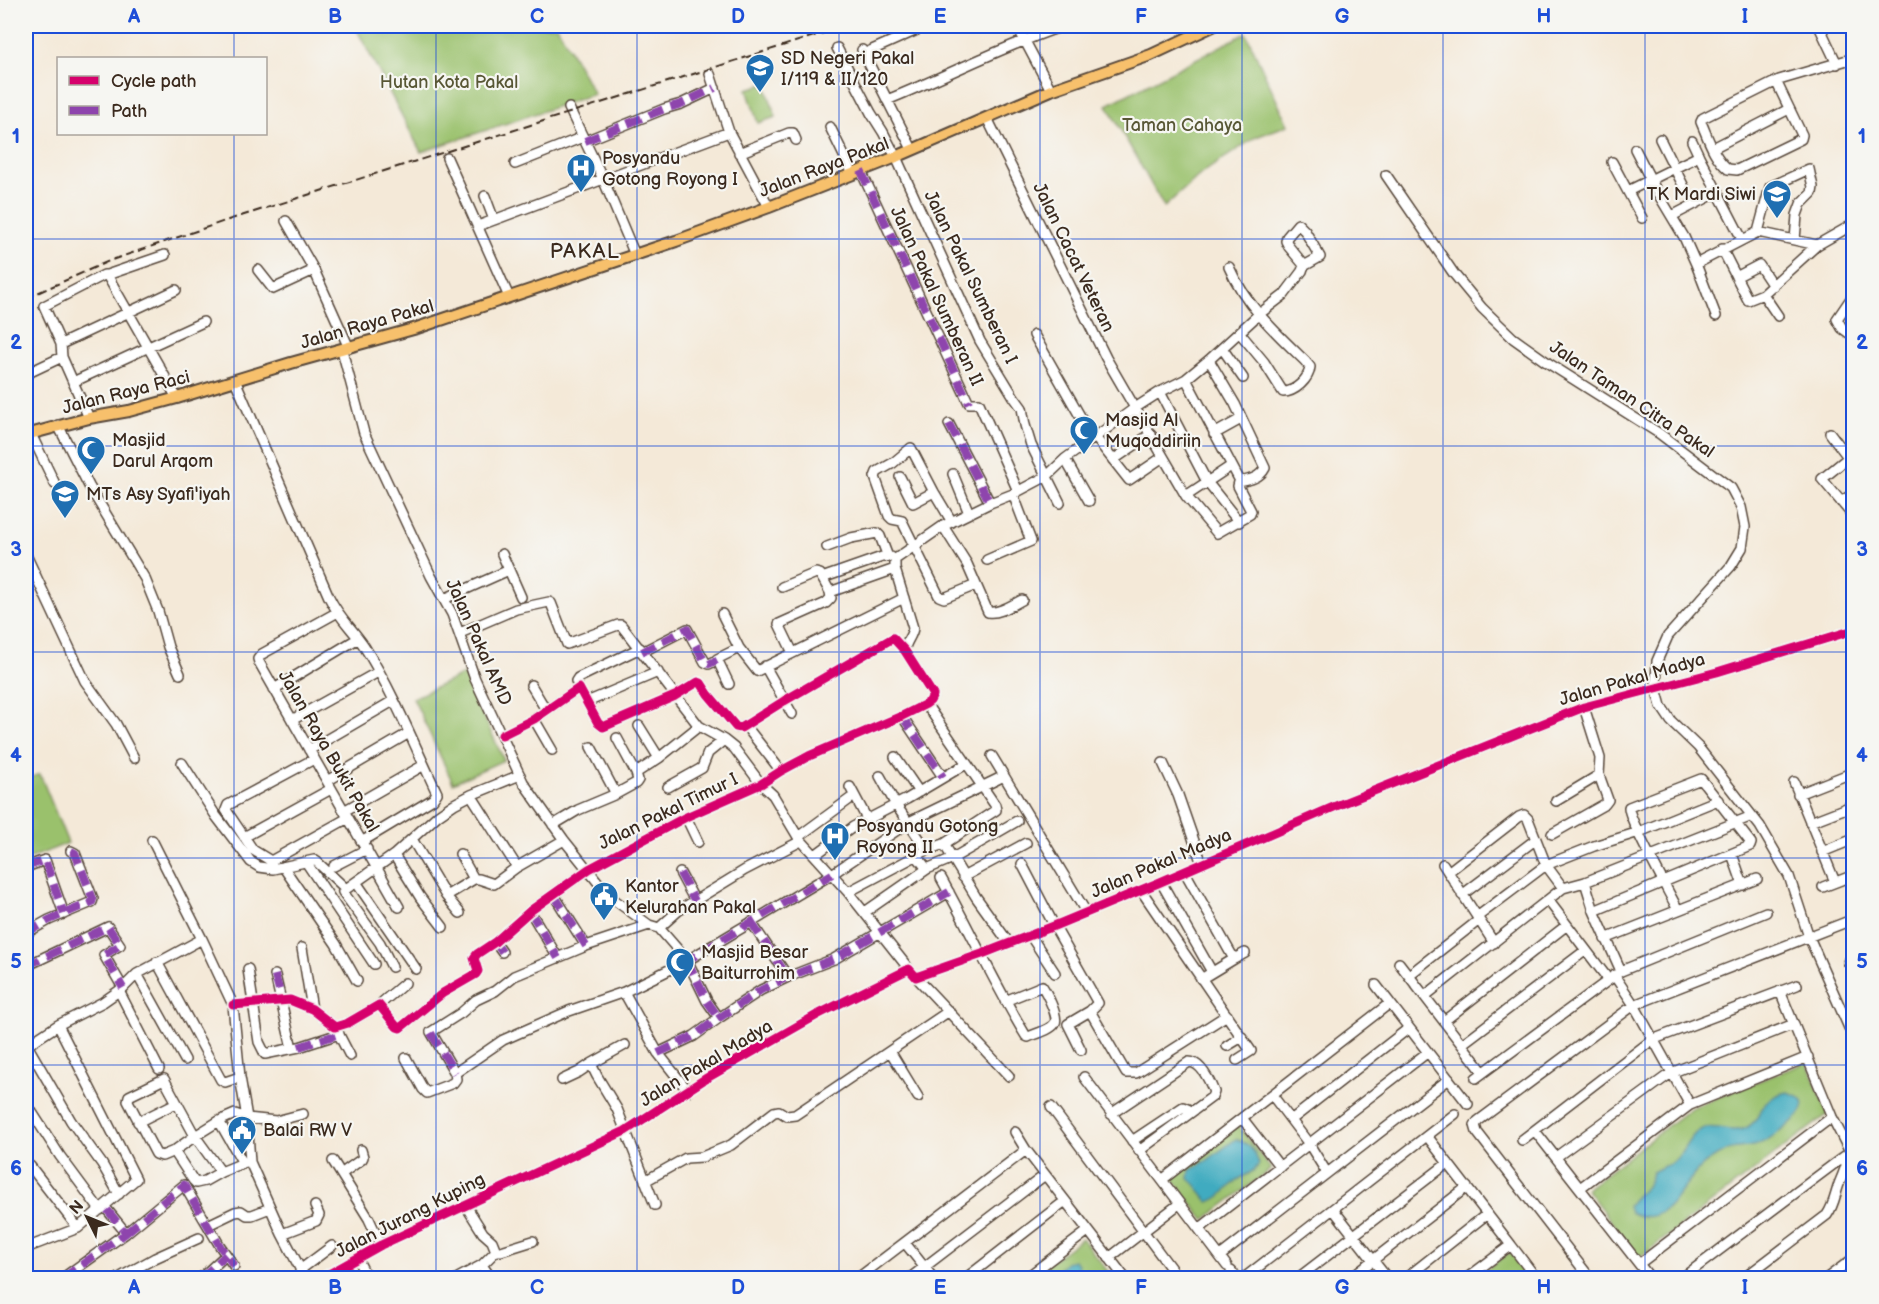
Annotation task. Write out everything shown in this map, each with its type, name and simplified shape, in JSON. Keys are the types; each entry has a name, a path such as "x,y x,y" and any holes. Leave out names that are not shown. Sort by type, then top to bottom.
{"main road":[{"name":"Jalan Raya Pakal","path":"235,380 426,326 769,207 897,160 912,149 990,125 1051,90 1151,55 1213,26"},
{"name":"Jalan Raya Raci","path":"28,435 58,425 129,411 235,380"}],"street":[{"path":"912,149 862,52 926,26"},
{"path":"1017,26 1051,90"},
{"path":"887,100 936,81 1024,39 1063,26"},
{"path":"1819,26 1837,64"},
{"name":"Jalan Pakal Sumberan I","path":"837,48 897,160 980,341 1014,397 1021,404 1031,445 1060,503"},
{"path":"1776,81 1802,135 1798,140 1734,170 1728,170 1713,148 1701,122 1703,118 1776,81 1854,58"},
{"path":"710,74 729,132 769,207"},
{"path":"515,164 666,108 681,105 715,88"},
{"path":"569,108 603,179 635,255"},
{"path":"1713,148 1789,109"},
{"name":"Jalan Cacat Veteran","path":"990,125 1101,349 1186,496 1215,533 1239,522"},
{"path":"830,127 857,173"},
{"path":"478,226 729,132"},
{"path":"739,153 789,133 794,135 796,140"},
{"path":"1660,139 1685,189"},
{"path":"1692,141 1742,239"},
{"path":"1635,149 1696,264 1716,316"},
{"path":"1628,191 1699,156"},
{"path":"447,158 509,297"},
{"path":"1612,162 1642,218"},
{"path":"1758,232 1770,187 1809,169 1814,187 1812,193 1801,204 1797,215 1795,240"},
{"name":"Jalan Pakal Sumberan II","path":"857,173 969,403 979,403 1016,493"},
{"name":"Jalan Taman Citra Pakal","path":"1386,175 1454,274 1482,308 1514,338 1548,363 1660,434 1731,488 1741,507 1745,527 1742,548 1731,566 1668,636 1657,661 1656,688 1661,706 1671,721 1698,747 1760,826 1789,876 1809,937 1854,1039"},
{"path":"1672,216 1718,192"},
{"path":"485,196 494,219"},
{"name":"Jalan Pakal AMD","path":"286,221 314,270 345,349 364,433 460,633 475,679 520,775 564,840 609,896 654,926 679,951 718,1018"},
{"path":"822,578 882,557 892,557 915,546 969,513 1016,493 1047,476 1065,459 1135,408 1186,379 1287,292 1304,266 1320,257 1305,231 1298,224 1286,241 1304,266"},
{"path":"1722,249 1748,300 1763,294 1817,245 1854,224"},
{"path":"1696,264 1758,232 1817,245"},
{"path":"89,418 62,357 61,344 44,305 107,275 165,255"},
{"path":"1736,277 1759,265 1773,286"},
{"path":"1229,267 1236,285 1258,315 1305,361 1310,368 1308,375 1299,386 1283,392 1264,362 1239,332"},
{"path":"258,270 273,289 314,270"},
{"path":"107,275 177,398"},
{"path":"61,344 176,290"},
{"path":"1763,294 1778,316"},
{"path":"1849,333 1842,328 1837,319 1854,294"},
{"path":"73,382 203,322"},
{"path":"1034,335 1094,438 1126,478 1130,480 1163,457"},
{"path":"1222,348 1243,378"},
{"path":"26,374 62,357"},
{"path":"1209,360 1230,393 1265,468 1255,478 1240,481"},
{"path":"1160,392 1207,482 1239,522 1251,512 1238,486 1240,481 1186,379"},
{"path":"235,380 336,613 364,646 437,793 433,799 334,866"},
{"path":"1214,434 1241,419"},
{"path":"950,424 990,503"},
{"path":"58,425 89,486 145,579 158,611 168,647 180,674"},
{"path":"1830,433 1852,455 1822,479 1854,517"},
{"path":"1113,460 1151,434"},
{"path":"28,435 55,484"},
{"path":"976,585 944,598 940,597 902,521 890,517 875,477 877,472 893,463 911,448 934,492 989,613 1022,600"},
{"path":"1065,459 1089,501"},
{"path":"1186,496 1231,466"},
{"path":"953,474 969,513"},
{"path":"900,477 913,503 934,492"},
{"path":"987,560 1031,541 1016,493"},
{"path":"1840,502 1854,493"},
{"path":"827,547 852,538 877,533 880,536 892,557 913,628 905,651"},
{"path":"502,554 521,597"},
{"path":"26,555 85,681 116,724 134,758"},
{"path":"830,592 895,568"},
{"path":"444,599 509,570"},
{"path":"782,587 812,573 818,573 830,592 831,598 826,603 779,624 793,653"},
{"path":"722,614 739,648 755,670 904,598"},
{"path":"460,633 516,609 549,602 567,644 621,625 646,649 658,672 681,692 699,726 734,748 773,795 800,839 865,912 916,977 1009,1076"},
{"name":"Jalan Raya Bukit Pakal","path":"336,613 260,657 259,662 399,907"},
{"path":"739,648 706,664 687,629 578,678 576,681 598,723 603,727 700,682 736,727 741,728 892,638 905,651 932,692 932,698 926,704 995,806 994,812 944,844 916,855 848,892"},
{"name":"Jalan Pakal Madya","path":"916,977 1054,926 1336,806 1584,707 1717,672 1854,630"},
{"path":"274,689 357,639"},
{"path":"717,660 729,684"},
{"path":"765,666 792,714"},
{"path":"292,720 378,672"},
{"path":"587,702 658,672"},
{"path":"531,685 546,710"},
{"path":"502,735 534,719 579,688"},
{"path":"393,701 227,806 226,810 253,850 267,860 273,860 424,765"},
{"name":"Jalan Pakal Timur I","path":"379,1005 396,1026 401,1027 443,993 476,974 478,971 474,958 477,954 495,942 530,911 589,869 686,817 762,783 809,756 926,704"},
{"path":"1552,834 1607,802 1608,797 1599,776 1600,758 1584,707"},
{"path":"902,716 943,777"},
{"path":"534,719 552,750"},
{"path":"745,725 781,771"},
{"path":"639,726 659,758"},
{"path":"636,773 699,726"},
{"path":"244,837 409,733"},
{"path":"553,825 584,807 636,783 638,780 636,773 617,738"},
{"path":"668,787 699,770 708,753 724,740"},
{"path":"591,747 616,794"},
{"path":"992,756 1086,912"},
{"path":"895,757 919,792"},
{"path":"182,763 244,855 259,867 273,869 317,862 344,890 380,943 392,967"},
{"path":"1163,763 1178,795 1202,864"},
{"path":"815,855 853,827 966,764"},
{"path":"1798,794 1854,772"},
{"path":"330,900 394,855 438,815 471,795 520,775"},
{"path":"880,776 896,805 927,850"},
{"path":"454,1073 503,1040 569,1011 624,992 685,962 832,874 909,822 1004,776"},
{"path":"1556,801 1599,776"},
{"path":"1594,911 1664,882 1732,854 1750,846 1751,843 1701,778 1633,804 1629,807 1628,812 1639,832 1664,882 1678,910"},
{"path":"1794,782 1835,882"},
{"path":"406,1058 427,1093 453,1083 456,1079 454,1073 431,1032 461,1013 476,1000 495,991 514,976 586,946 654,926 800,839 852,792 867,819"},
{"path":"471,795 517,867"},
{"path":"1409,975 1546,865 1594,846 1639,832 1718,800"},
{"path":"1810,822 1854,805"},
{"path":"1494,943 1445,868 1524,815 1528,819 1546,865 1563,888"},
{"path":"1425,996 1563,888 1585,882 1752,816"},
{"path":"686,817 698,842"},
{"path":"865,912 927,869 953,858 1017,821"},
{"path":"412,839 446,896 460,913"},
{"path":"1822,852 1854,839"},
{"path":"152,840 233,1005 240,1077 247,1118 247,1162"},
{"path":"446,896 474,879 494,884 517,867 564,840"},
{"path":"1462,895 1535,840"},
{"path":"963,877 1026,843"},
{"path":"944,844 963,877 1009,943"},
{"path":"26,933 90,904 93,899 75,853 71,851"},
{"path":"460,854 474,879"},
{"path":"1732,854 1743,885"},
{"path":"394,855 420,897 443,927"},
{"path":"916,855 927,869"},
{"path":"26,867 45,860 64,914"},
{"path":"306,862 374,964"},
{"path":"1022,864 1098,1003 1090,1011 1068,1024 1082,1050"},
{"path":"284,868 336,944 357,981"},
{"path":"1185,872 1234,960"},
{"path":"680,873 695,901"},
{"path":"1823,887 1854,875"},
{"path":"941,878 1005,1001 1027,1037 1055,1023 1056,1017 1042,986 1005,1001"},
{"path":"1605,939 1757,879"},
{"path":"356,882 416,969"},
{"path":"1161,882 1212,972"},
{"path":"1585,882 1605,939 1614,975"},
{"path":"1141,890 1251,1051 1237,1060"},
{"path":"658,1053 694,1036 761,990 834,959 949,892"},
{"path":"554,895 586,946"},
{"path":"1548,900 1586,950 1614,975 1634,1005 1690,1106"},
{"path":"530,911 558,958"},
{"path":"1399,963 1462,1044 1479,1075 1614,975 1766,912"},
{"path":"1590,1278 1477,1132 1475,1125 1509,1097 1634,1005 1854,919"},
{"path":"751,922 788,977"},
{"path":"1444,1021 1567,925"},
{"path":"26,966 104,928 110,928 120,946 104,955 159,1069"},
{"path":"1030,935 1055,973"},
{"path":"119,1194 102,1164 71,1121 26,1045 121,989 137,974 202,939"},
{"path":"495,942 502,952"},
{"path":"302,948 312,1009"},
{"path":"1462,1044 1586,950"},
{"path":"1201,979 1245,953"},
{"path":"157,962 221,1080 225,1082 240,1077"},
{"path":"248,969 260,1042 263,1053 266,1055 292,1048 337,1030 379,1005 405,983"},
{"name":"Jalan Pakal Madya","path":"514,1182 625,1131 705,1079 817,1015 909,969"},
{"path":"137,974 185,1060"},
{"path":"275,975 292,1048"},
{"path":"1376,985 1468,1104"},
{"path":"1522,1140 1652,1040 1797,985"},
{"path":"1744,1278 1827,1215 1834,1205 1850,1152 1832,1117 1780,991"},
{"path":"624,992 658,1053 688,1091"},
{"path":"233,1005 290,1000 312,1009 337,1030 350,1056"},
{"path":"1162,1180 1390,1003"},
{"path":"645,1181 686,1158 702,1157 731,1145 774,1112 779,1111 787,1116 795,1115 949,1011"},
{"path":"1090,1011 1126,1073 1131,1074 1136,1074 1227,1015"},
{"path":"1556,1157 1671,1073 1794,1024"},
{"path":"26,1248 78,1228 119,1194 135,1177 58,1025"},
{"path":"1291,1120 1409,1028"},
{"path":"1227,1046 1242,1036"},
{"path":"562,1080 625,1045"},
{"path":"890,1051 918,1097"},
{"path":"1199,1229 1428,1052"},
{"path":"1580,1188 1690,1106 1808,1057"},
{"path":"1111,1114 1189,1062 1194,1062 1198,1066 1214,1092 1212,1097 1139,1151"},
{"path":"591,1064 616,1110 656,1205"},
{"path":"1084,1077 1232,1272"},
{"path":"221,1172 195,1136 164,1079 129,1096 128,1101 138,1122 156,1154 162,1156 174,1150 195,1136 219,1121 236,1114 247,1118 276,1121 303,1114"},
{"path":"1220,1256 1449,1079"},
{"path":"1272,1095 1309,1144 1327,1173"},
{"path":"26,1103 60,1156 102,1209 126,1233"},
{"path":"138,1122 176,1103"},
{"path":"1051,1107 1178,1278"},
{"path":"1132,1142 1183,1107 1192,1111"},
{"path":"1244,1278 1455,1114"},
{"path":"1638,1264 1832,1117"},
{"path":"1242,1118 1280,1167"},
{"path":"219,1121 247,1162 302,1274 332,1246"},
{"path":"1534,1131 1650,1278"},
{"path":"1015,1132 1065,1202 1125,1278"},
{"path":"1427,1136 1536,1278"},
{"path":"174,1150 196,1183 247,1162"},
{"path":"341,1174 362,1159 361,1150"},
{"path":"858,1278 1026,1150"},
{"path":"1682,1278 1850,1152"},
{"path":"333,1161 369,1219 381,1245"},
{"path":"1298,1278 1448,1163"},
{"path":"30,1166 78,1228"},
{"path":"910,1278 1045,1175"},
{"name":"Jalan Jurang Kuping","path":"322,1278 381,1245 514,1182"},
{"path":"63,1278 126,1233 184,1185 234,1266"},
{"path":"1350,1278 1467,1187"},
{"path":"966,1278 1065,1202"},
{"path":"1109,1258 1179,1204"},
{"path":"282,1234 316,1221 319,1215 315,1206"},
{"path":"466,1206 483,1233 492,1241 496,1251"},
{"path":"208,1225 235,1212 241,1211 252,1215 270,1208"},
{"path":"1333,1209 1387,1278"},
{"path":"1406,1278 1487,1214"},
{"path":"1026,1278 1088,1231"},
{"path":"119,1278 199,1238"},
{"path":"458,1278 482,1265 496,1251 533,1241"},
{"path":"905,1243 933,1278"},
{"path":"1467,1278 1511,1245"},
{"path":"201,1278 226,1255"},
{"path":"357,1258 367,1278"},
{"path":"1827,1278 1854,1258"},
{"path":"482,1265 491,1278"},
{"path":"1845,1278 1854,1272"}],"green space":[{"name":"Hutan Kota Pakal","path":"355,26 557,26 594,94 421,152"},
{"name":"Taman Cahaya","path":"1246,33 1288,125 1256,137 1201,174 1164,207 1107,105"},
{"path":"765,84 776,117 758,123 747,89"},
{"path":"464,674 504,760 453,783 413,698"},
{"path":"40,774 68,843 26,860 26,779"},
{"path":"1807,1062 1828,1114 1639,1258 1586,1189 1691,1108"},
{"path":"1237,1124 1271,1169 1204,1220 1170,1175"},
{"path":"1082,1238 1113,1278 1029,1278"},
{"path":"1510,1252 1530,1278 1474,1278"}],"water":[{"path":"1787,1092 1800,1097 1803,1107 1787,1126 1759,1144 1729,1150 1707,1162 1698,1169 1666,1209 1656,1215 1644,1216 1630,1212 1628,1206 1648,1184 1652,1172 1673,1162 1700,1130 1710,1127 1736,1130 1746,1128 1756,1120 1770,1099"},
{"path":"1236,1139 1251,1148 1259,1164 1236,1181 1221,1196 1209,1202 1189,1179 1190,1170"},
{"path":"1074,1260 1084,1278 1049,1278 1067,1262"}],"railway":[{"path":"26,298 109,261 225,221 846,26"}],"marked path":[{"path":"585,141 681,104 715,88"},
{"path":"861,171 969,403"},
{"path":"949,424 990,503"},
{"path":"642,652 687,629 705,662 709,664 717,660"},
{"path":"902,716 943,777"},
{"path":"26,933 49,920 92,902 93,899 75,853 71,851"},
{"path":"26,867 45,860 64,914"},
{"path":"680,873 695,901"},
{"path":"683,963 832,874"},
{"path":"658,1053 694,1036 761,990 834,959 949,892"},
{"path":"554,895 586,946"},
{"path":"530,911 558,958"},
{"path":"751,922 788,977"},
{"path":"26,966 108,927 120,945 104,955 123,988"},
{"path":"495,942 502,952"},
{"path":"687,960 707,1001 719,1018"},
{"path":"275,975 282,1000"},
{"path":"431,1033 455,1073"},
{"path":"299,1047 339,1034"},
{"path":"126,1233 184,1185 234,1266"},
{"path":"63,1278 126,1233 105,1207"},
{"path":"201,1278 226,1255"}],"cycle path":[{"path":"322,1278 381,1245 625,1131 705,1079 817,1015 909,969 916,977 982,954 1158,883 1336,806 1584,707 1717,672 1854,630"},
{"path":"233,1005 290,1000 312,1009 335,1027 348,1023 379,1005 400,1028 443,993 476,974 478,971 474,958 477,954 495,942 530,911 589,869 686,817 761,784 809,756 926,704 933,695 905,651 893,638 741,728 736,727 698,682 675,696 603,727 598,723 579,688 534,719 502,735"}],"place":[{"name":"SD Negeri Pakal I/119 & II/120","path":"760,94"},
{"name":"Posyandu Gotong Royong I","path":"581,194"},
{"name":"TK Mardi Siwi","path":"1777,220"},
{"name":"Masjid Al Muqoddiriin","path":"1084,456"},
{"name":"Masjid Darul Arqom","path":"91,476"},
{"name":"MTs Asy Syafi'iyah","path":"65,520"},
{"name":"Posyandu Gotong Royong II","path":"835,862"},
{"name":"Kantor Kelurahan Pakal","path":"604,922"},
{"name":"Masjid Besar Baiturrohim","path":"680,988"},
{"name":"Balai RW V","path":"242,1156"}],"district":[{"name":"PAKAL","path":"585,251"}]}
